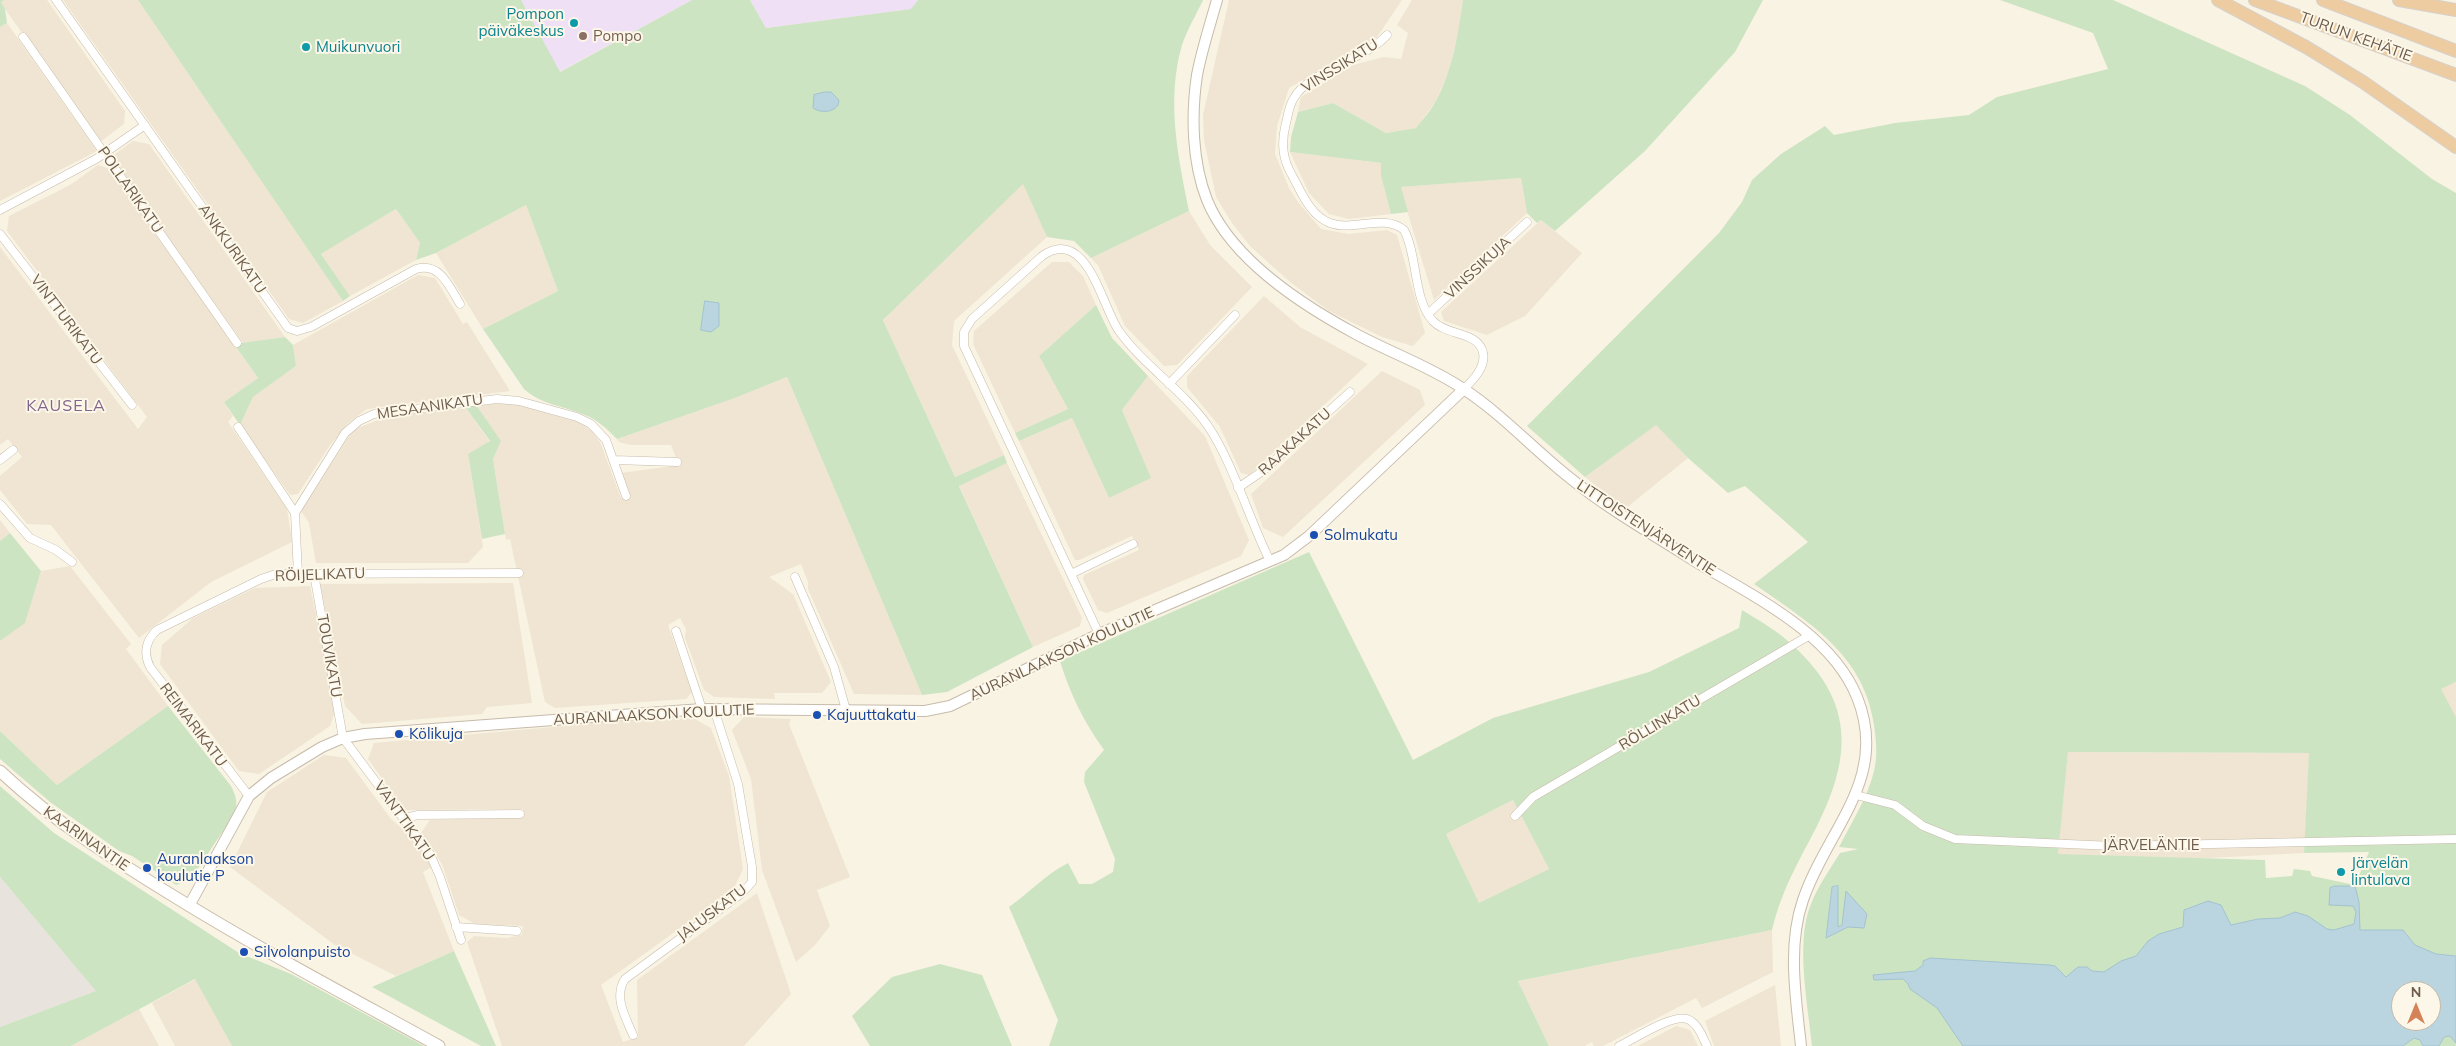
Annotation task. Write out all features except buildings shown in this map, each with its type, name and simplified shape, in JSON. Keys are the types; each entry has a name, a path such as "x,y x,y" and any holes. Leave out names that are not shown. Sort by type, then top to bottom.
{"highway":[{"path":"2218,0 2306,47 2362,82 2456,147"},
{"name":"TURUN KEHÄTIE","path":"2255,0 2456,75"},
{"name":"TURUN KEHÄTIE","path":"2323,0 2456,51"},
{"path":"2399,0 2456,10"}],"main road":[{"name":"KAARINANTIE","path":"0,771 48,813 81,837 189,906 439,1046"}],"street":[{"name":"ANKKURIKATU","path":"56,0 282,322 292,330 302,331 311,327 416,269 432,268 438,272 460,304"},
{"name":"LITTOISTENJÄRVENTIE","path":"1217,0 1197,75 1194,121 1199,170 1206,198 1214,214 1224,229 1256,265 1299,301 1353,332 1411,360 1464,389 1598,500 1789,618 1824,648 1842,670 1860,706 1866,735 1864,768 1856,795 1810,882 1797,919 1794,963 1801,1046"},
{"name":"VINSSIKATU","path":"1388,35 1376,46 1308,83 1298,92 1291,104 1283,133 1283,152 1290,172 1304,197 1313,211 1325,221 1340,226 1389,223 1404,230 1411,247 1423,303 1428,314"},
{"name":"POLLARIKATU","path":"23,37 237,343"},
{"path":"0,210 104,154 145,125"},
{"name":"VINSSIKUJA","path":"1428,314 1527,222"},
{"name":"VINTTURIKATU","path":"0,234 132,405"},
{"path":"1099,634 967,356 963,341 966,328 972,319 1051,250 1067,250 1076,254 1085,264 1099,286 1118,330 1209,427 1270,561"},
{"path":"1428,314 1439,326 1474,339 1482,349 1484,358 1480,370 1464,389"},
{"path":"1169,384 1235,315"},
{"name":"AURANLAAKSON KOULUTIE","path":"189,906 249,796 296,762 322,747 343,738 365,734 702,709 942,709 1099,634 1284,555 1305,539 1464,389"},
{"name":"RAAKAKATU","path":"1238,488 1264,470 1350,392"},
{"name":"MESAANIKATU","path":"295,513 346,434 359,421 382,412 487,399 519,401 569,414 591,424 606,440 626,496"},
{"path":"238,427 295,513 298,574"},
{"path":"0,460 13,450"},
{"path":"614,460 677,462"},
{"path":"0,504 30,538 56,550 72,562"},
{"path":"1071,574 1133,544"},
{"name":"RÖIJELIKATU","path":"146,650 153,634 168,623 269,576 298,574 519,573"},
{"name":"TOUVIKATU","path":"314,574 332,663 343,738"},
{"path":"795,577 838,677 846,710"},
{"path":"676,631 702,709"},
{"name":"RÖLLINKATU","path":"1515,816 1533,797 1810,635"},
{"name":"REIMARIKATU","path":"146,650 148,662 154,672 249,796"},
{"name":"JALUSKATU","path":"633,1036 620,1001 620,989 625,979 742,893 752,882 752,867 738,784 714,709"},
{"name":"VANTTIKATU","path":"343,738 405,818 436,866 461,940"},
{"name":"JÄRVELÄNTIE","path":"1856,795 1895,805 1923,826 1956,839 2113,846 2456,840"},
{"path":"405,818 418,815 520,814"},
{"path":"456,927 517,930"},
{"path":"1619,1046 1667,1022 1682,1018 1695,1024 1707,1046"}],"shaded area":[{"path":"4,0 47,0 125,111 124,124 100,142 0,2"},
{"path":"63,0 138,0 343,301 303,323 289,319"},
{"name":"Pompo","path":"521,0 692,0 559,72"},
{"path":"750,0 918,0 912,9 766,28"},
{"path":"1229,0 1402,0 1377,37 1289,88 1277,126 1275,154 1289,188 1298,202 1321,229 1348,234 1387,230 1397,235 1425,333 1413,346 1382,337 1329,311 1290,282 1250,246 1232,223 1216,197 1204,140 1203,115"},
{"path":"1412,0 1463,0 1459,29 1449,71 1436,101 1416,128 1386,133 1333,103 1298,112 1301,97 1353,65 1384,57 1401,59 1408,33 1397,25"},
{"path":"7,23 97,151 0,201 0,27"},
{"path":"133,141 149,144 285,337 243,343 111,157"},
{"path":"1290,152 1381,163 1381,176 1391,214 1349,219 1329,214 1309,193"},
{"path":"98,165 108,168 258,378 224,402 233,416 228,422 287,509 292,542 211,582 139,638 51,525 27,524 0,490 0,476 22,457 8,439 0,445 0,247 138,429 147,417 7,231 9,216 70,185"},
{"path":"1521,178 1527,213 1434,300 1400,187"},
{"path":"1023,183 1047,237 954,321 952,345 1004,455 955,477 883,320"},
{"path":"526,205 558,291 483,329 436,253"},
{"path":"396,209 420,243 416,260 350,296 321,254"},
{"path":"1189,211 1210,245 1252,287 1177,365 1164,366 1125,326 1098,265 1091,258"},
{"path":"1541,220 1582,253 1525,316 1487,335 1444,321 1441,312"},
{"path":"1052,262 1069,262 1083,276 1096,305 1039,356 1068,409 1015,433 973,344 974,331"},
{"path":"418,275 435,278 463,324 467,322 510,391 367,409 348,423 330,445 298,494 290,495 240,425 253,397 296,366 293,345"},
{"path":"1264,296 1300,327 1368,364 1249,475 1241,473 1220,427 1187,387 1187,376"},
{"path":"1382,371 1420,390 1425,405 1283,537 1263,528 1251,494"},
{"path":"1148,376 1205,436 1249,540 1241,556 1107,613 1098,610 1083,579 1084,575 1139,550 1132,536 1079,560 1075,560 1019,441 1072,418 1109,498 1150,478 1122,410"},
{"path":"787,377 922,695 854,694 808,589 808,582 801,564 769,577 793,594 831,682 822,693 774,693 775,699 714,697 704,690 685,638 686,629 680,618 668,625 692,692 686,699 555,708 545,702 510,539 506,540 493,459 500,441 476,405 511,403 578,422 592,431 600,442 621,498 629,495 621,473 679,465 671,445 631,445 619,442 617,439 735,398"},
{"path":"466,408 490,442 468,454 483,547 468,563 316,563 309,523 301,511 353,430 383,418"},
{"path":"1656,424 1688,458 1625,509 1585,477"},
{"path":"1007,463 1082,618 1080,626 1033,647 959,485"},
{"path":"0,520 10,533 0,541"},
{"path":"70,566 131,644 126,649 168,706 57,785 0,731 0,641 25,622 41,571"},
{"path":"513,583 532,703 487,707 482,714 362,724 345,706 320,584"},
{"path":"310,586 336,709 330,726 259,774 239,771 160,664 162,645 193,618 255,588"},
{"path":"2456,682 2456,717 2440,689"},
{"path":"744,717 791,719 789,724 850,877 817,890 830,926 815,945 796,962 762,870 751,779 732,730"},
{"path":"693,718 711,728 729,776 743,869 733,890 601,985 623,1042 638,1037 637,980 757,893 791,994 744,1046 502,1046 467,942 474,936 507,938 522,935 523,926 475,924 459,915 442,864 421,833 430,820 523,817 523,809 405,810 368,759 374,743 631,720"},
{"path":"2068,752 2310,753 2304,853 2190,859 2057,858"},
{"path":"324,755 346,758 391,819 415,840 432,867 423,872 454,951 396,976 335,945 230,867 267,792"},
{"path":"1513,800 1549,869 1479,904 1446,834"},
{"path":"0,877 97,991 0,1027"},
{"path":"1772,930 1773,972 1702,1008 1696,998 1603,1046 1594,1046 1592,1042 1585,1046 1549,1046 1518,981"},
{"path":"196,979 232,1046 175,1046 152,1003"},
{"path":"1775,985 1781,1046 1714,1046 1705,1021"},
{"path":"139,1009 159,1046 71,1046"},
{"path":"1676,1026 1690,1030 1698,1046 1638,1046"}],"green space":[{"path":"0,0 4,0 1,2 5,9 7,23 0,27"},
{"path":"138,0 521,0 560,72 692,0 750,0 766,28 911,9 918,0 1203,0 1182,45 1175,87 1175,128 1189,211 1091,258 1074,241 1047,237 1023,184 883,320 955,477 1004,455 1007,463 959,486 1033,647 947,692 922,695 787,377 735,398 617,439 594,419 538,399 524,389 483,329 558,291 526,205 436,253 416,260 420,243 396,209 321,254 350,296 343,301"},
{"path":"1463,0 1763,0 1735,52 1645,151 1555,231 1541,220 1537,223 1527,213 1521,178 1401,187 1408,212 1391,214 1381,176 1381,163 1290,152 1291,137 1298,112 1333,103 1386,133 1416,128 1435,103 1443,87 1457,38"},
{"path":"2000,0 2113,0 2305,86 2350,115 2432,179 2456,193 2456,682 2441,689 2456,717 2456,1046 1812,1046 1803,955 1806,919 1817,891 1840,853 1858,849 1839,847 1868,790 1875,765 1876,748 1874,725 1868,700 1859,678 1846,659 1813,627 1754,584 1808,542 1745,486 1728,493 1688,458 1656,425 1585,477 1527,426 1719,233 1742,202 1752,180 1781,154 1825,126 1834,135 1895,123 1969,115 1997,97 2108,69 2093,33","holes":["2068,752 2309,753 2304,853 2369,852 2355,885 2312,876 2310,871 2294,869 2292,876 2266,878 2265,860 2058,854","1838,886 1838,927 1848,927 1826,938 1832,887"]},
{"path":"1096,305 1112,338 1148,376 1122,410 1151,478 1109,498 1072,418 1019,441 1015,433 1068,409 1039,356"},
{"path":"285,337 293,345 296,366 253,397 240,425 224,402 258,378 234,344"},
{"path":"476,405 501,441 493,459 505,534 482,539 468,454 490,441 466,408"},
{"path":"10,533 41,571 25,623 0,641 0,541"},
{"path":"1309,552 1413,760 1493,718 1649,672 1739,628 1742,610 1773,629 1789,642 1810,663 1826,684 1836,706 1841,728 1841,750 1837,774 1829,799 1786,889 1772,930 1518,981 1549,1046 1049,1046 1058,1020 1009,907 1052,873 1068,863 1079,884 1092,884 1113,872 1115,859 1084,782 1085,772 1104,750 1078,707 1060,661","holes":["1513,800 1549,869 1479,903 1446,834"]},
{"path":"168,706 231,786 236,802 235,813 191,879 176,885 132,856 119,851 50,802 0,759 0,731 57,785"},
{"path":"0,786 54,833 239,953 291,974 424,1046 232,1046 195,979 71,1046 0,1046 0,1027 96,991 0,877"},
{"path":"454,951 496,1046 481,1046 372,987"},
{"path":"940,964 982,975 1012,1046 870,1046 852,1016 892,977"}],"water":[{"path":"831,92 839,100 836,108 819,111 813,108 814,95"},
{"path":"705,301 719,303 719,326 711,332 701,330"},
{"path":"1838,886 1838,927 1842,925 1846,891 1867,914 1864,928 1848,927 1826,938 1832,887"},
{"path":"2335,886 2355,886 2359,902 2360,930 2403,930 2415,945 2436,954 2456,956 2456,1043 2450,1036 2444,1037 2439,1046 2423,1046 2420,1040 2414,1038 2403,1046 1963,1046 1937,1008 1910,989 1903,979 1874,980 1873,975 1915,971 1923,965 1923,961 1930,958 2049,965 2055,966 2066,977 2078,967 2087,967 2092,971 2104,972 2121,961 2136,956 2148,941 2159,934 2183,927 2184,910 2208,901 2221,905 2231,925 2258,919 2280,918 2295,912 2308,916 2327,929 2334,930 2354,924 2356,912 2353,906 2329,905 2330,888"}],"place":[{"name":"Pompon päiväkeskus","path":"574,23"},
{"name":"Pompo","path":"583,36"},
{"name":"Muikunvuori","path":"306,47"},
{"name":"Solmukatu","path":"1314,535"},
{"name":"Kajuuttakatu","path":"817,715"},
{"name":"Kölikuja","path":"399,734"},
{"name":"Auranlaakson koulutie P","path":"147,868"},
{"name":"Järvelän lintulava","path":"2341,872"},
{"name":"Silvolanpuisto","path":"244,952"}],"district":[{"name":"KAUSELA","path":"66,406"}]}
